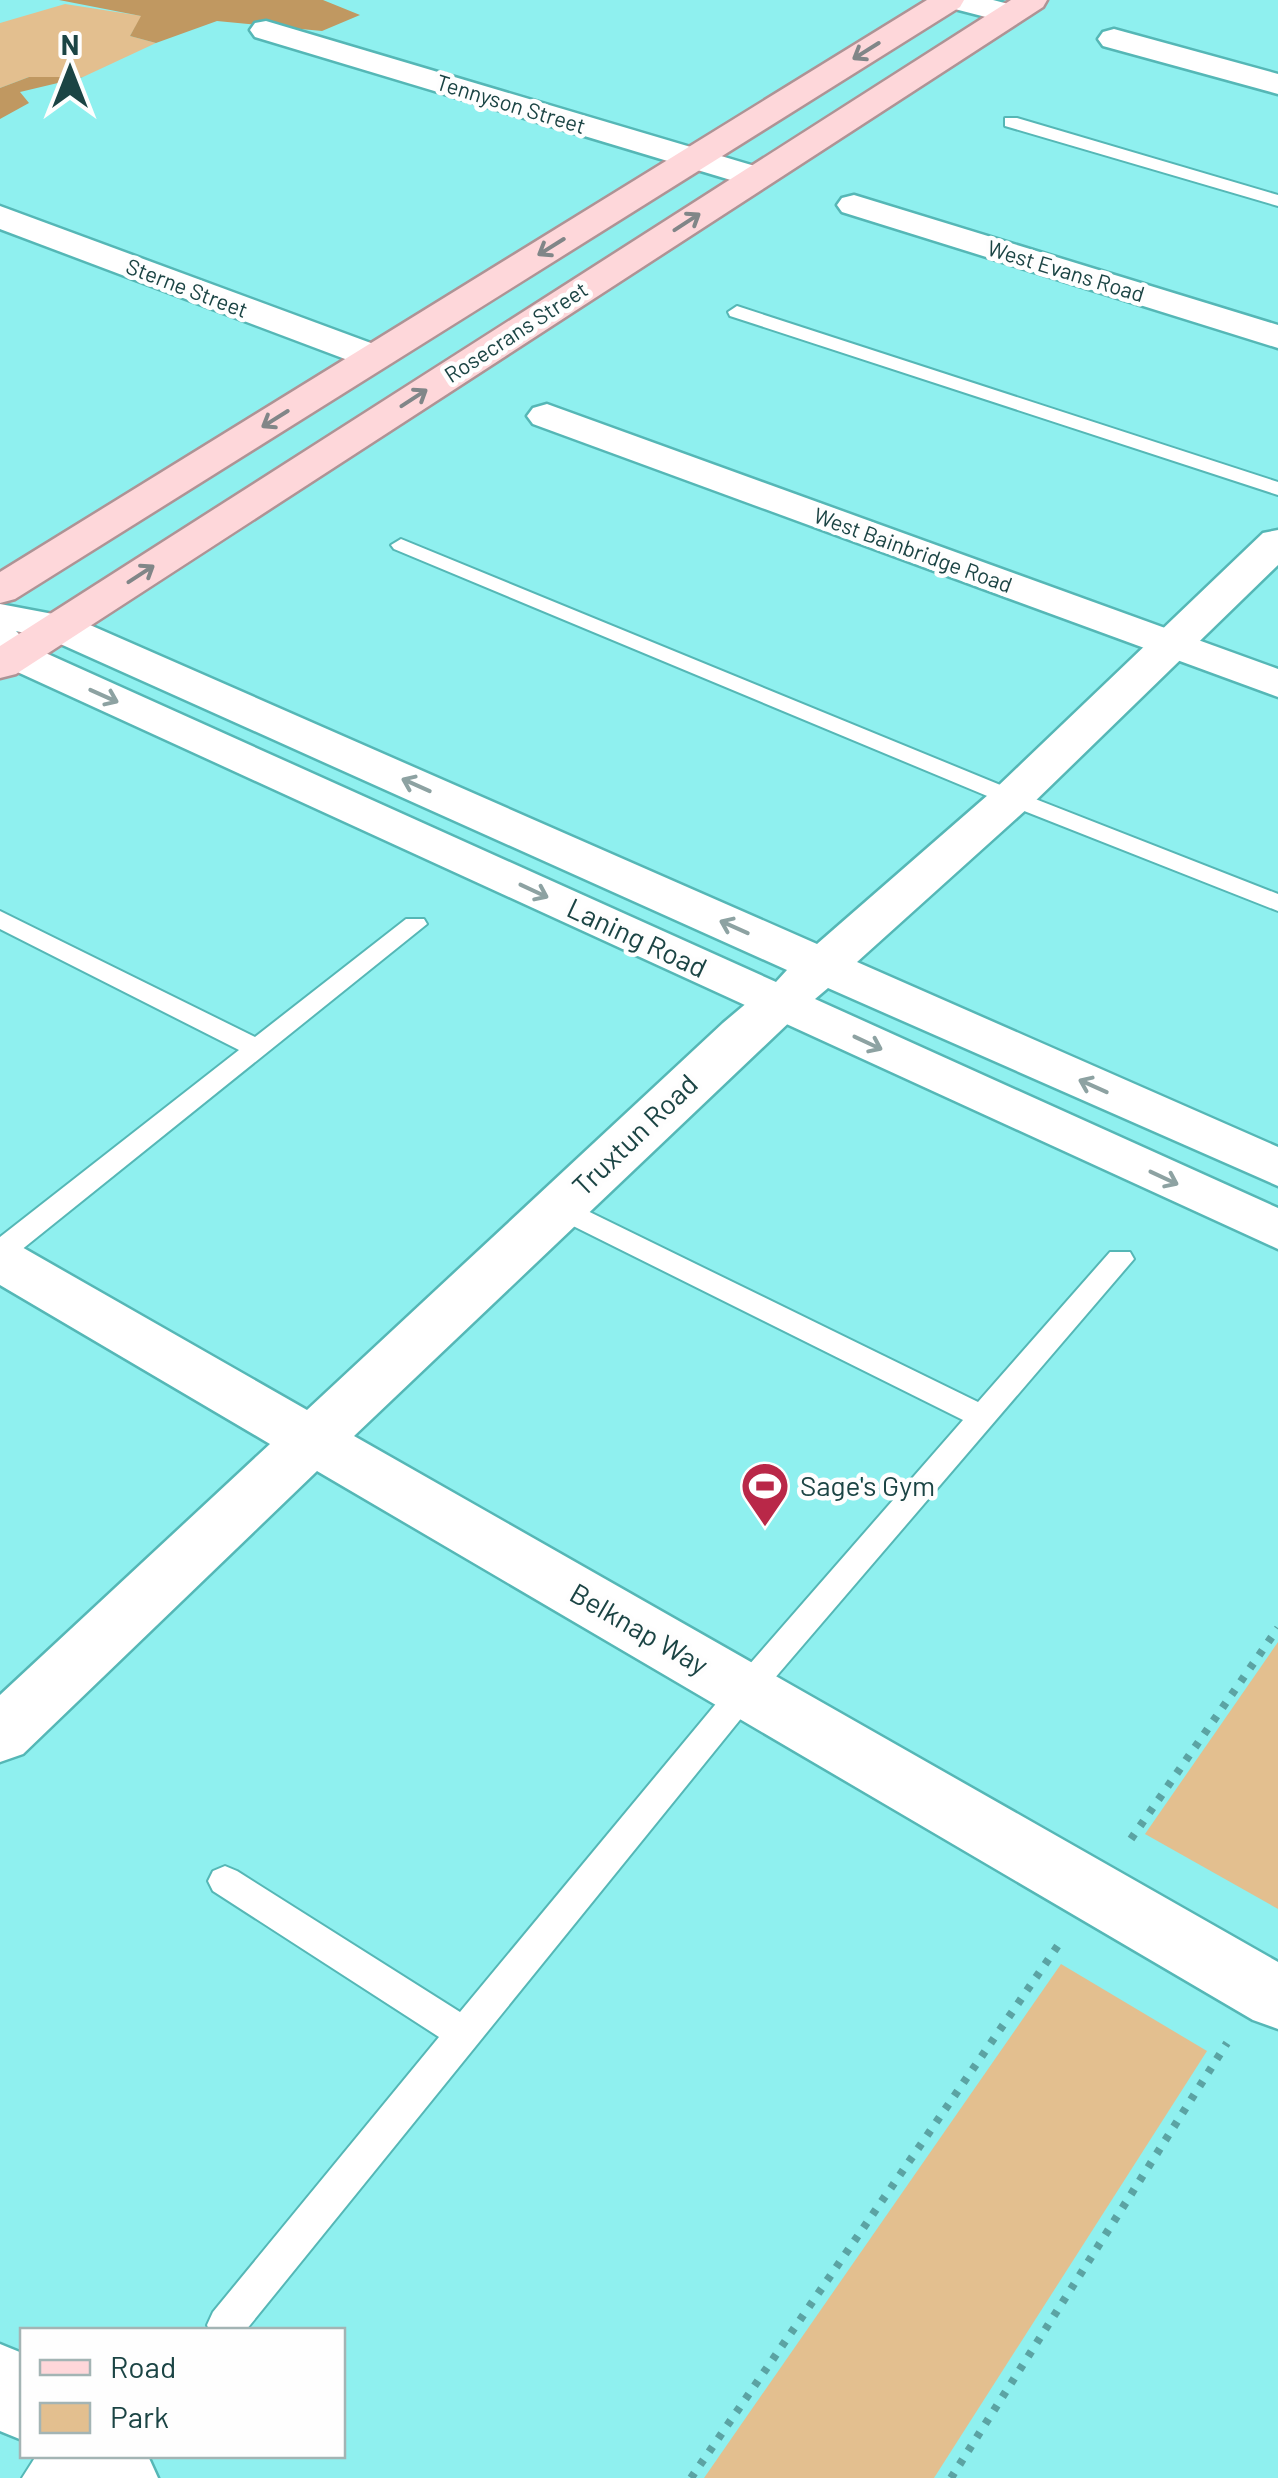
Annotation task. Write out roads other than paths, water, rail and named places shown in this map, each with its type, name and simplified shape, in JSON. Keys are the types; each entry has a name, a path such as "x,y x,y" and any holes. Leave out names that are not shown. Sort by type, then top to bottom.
{"main road":[{"name":"Rosecrans Street","path":"0,590 949,0"},
{"name":"Rosecrans Street","path":"4,644 59,627 1020,7"}],"street":[{"path":"958,0 1020,7"},
{"name":"Tennyson Street","path":"266,30 756,178"},
{"path":"1114,38 1278,84"},
{"name":"West Evans Road","path":"854,204 1278,337"},
{"name":"Sterne Street","path":"0,216 374,358"},
{"name":"West Bainbridge Road","path":"547,416 1278,684"},
{"name":"Truxtun Road","path":"0,1735 740,1035 1012,798 1278,542"},
{"name":"Laning Road","path":"59,627 1278,1168"},
{"name":"Laning Road","path":"4,644 1278,1230"},
{"name":"Belknap Way","path":"0,1260 1270,1993"},
{"path":"0,2382 20,2399"},
{"path":"93,2458 118,2478"}],"lane":[{"path":"1011,122 1278,201"},
{"path":"737,312 1278,489"},
{"path":"401,545 1012,798 1278,903"},
{"path":"0,919 258,1049"},
{"path":"0,1252 416,924"},
{"path":"559,1207 982,1417"},
{"path":"226,2325 746,1691 1120,1259"},
{"path":"225,1881 464,2034"},
{"path":"42,2478 60,2458"}],"place":[{"name":"Sage's Gym","path":"765,1528"}]}
